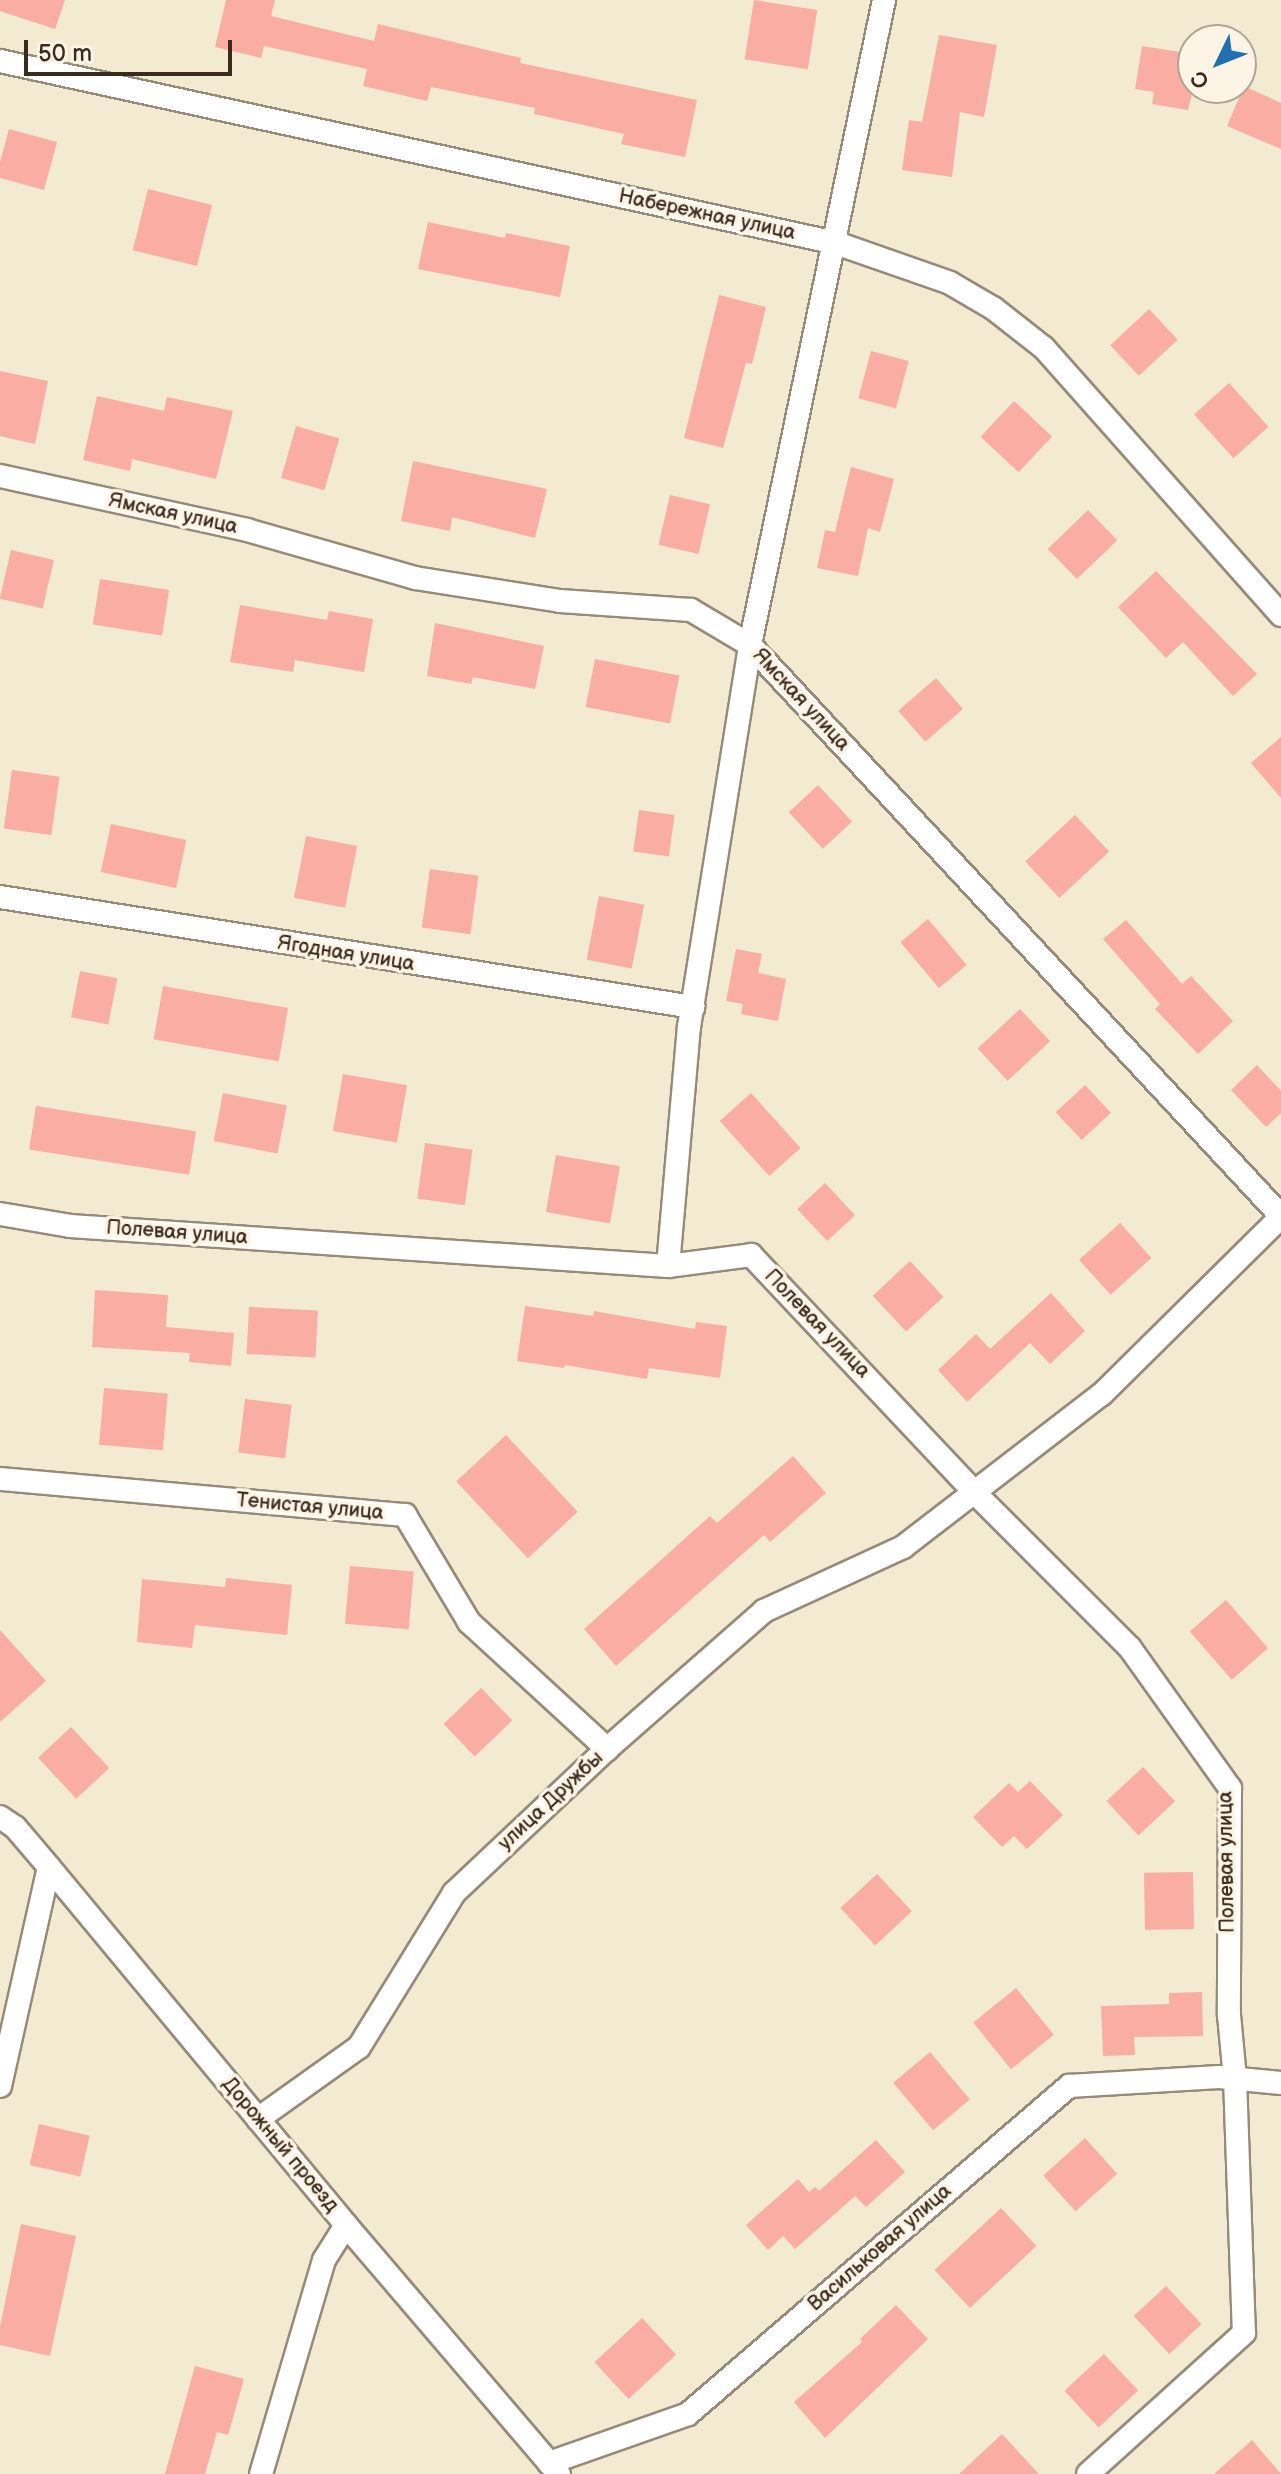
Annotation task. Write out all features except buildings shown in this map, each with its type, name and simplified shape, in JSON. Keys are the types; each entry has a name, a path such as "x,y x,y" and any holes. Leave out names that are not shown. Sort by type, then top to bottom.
{"street":[{"path":"668,1266 693,1007 750,645 836,243 884,0"},
{"name":"Набережная улица","path":"0,61 836,243 950,283 993,308 1044,348 1281,615"},
{"name":"Ямская улица","path":"0,476 247,530 415,578 560,601 691,610 750,645 1281,1216"},
{"name":"Ягодная улица","path":"0,897 693,1007"},
{"name":"Полевая улица","path":"0,1214 70,1226 668,1266 751,1255 975,1493 1130,1648 1230,1788 1227,2078"},
{"name":"улица Дружбы","path":"258,2119 359,2047 454,1893 607,1749 764,1611 903,1547 1102,1394 1281,1216"},
{"name":"Тенистая улица","path":"0,1479 405,1515 469,1622 607,1749"},
{"name":"Дорожный проезд","path":"0,1817 15,1827 346,2225 554,2468"},
{"path":"0,2086 49,1867"},
{"path":"1088,2474 1244,2328 1227,2078"},
{"name":"Васильковая улица","path":"554,2468 688,2414 1069,2086 1227,2078 1281,2083"},
{"path":"261,2474 324,2260 346,2225"}]}
